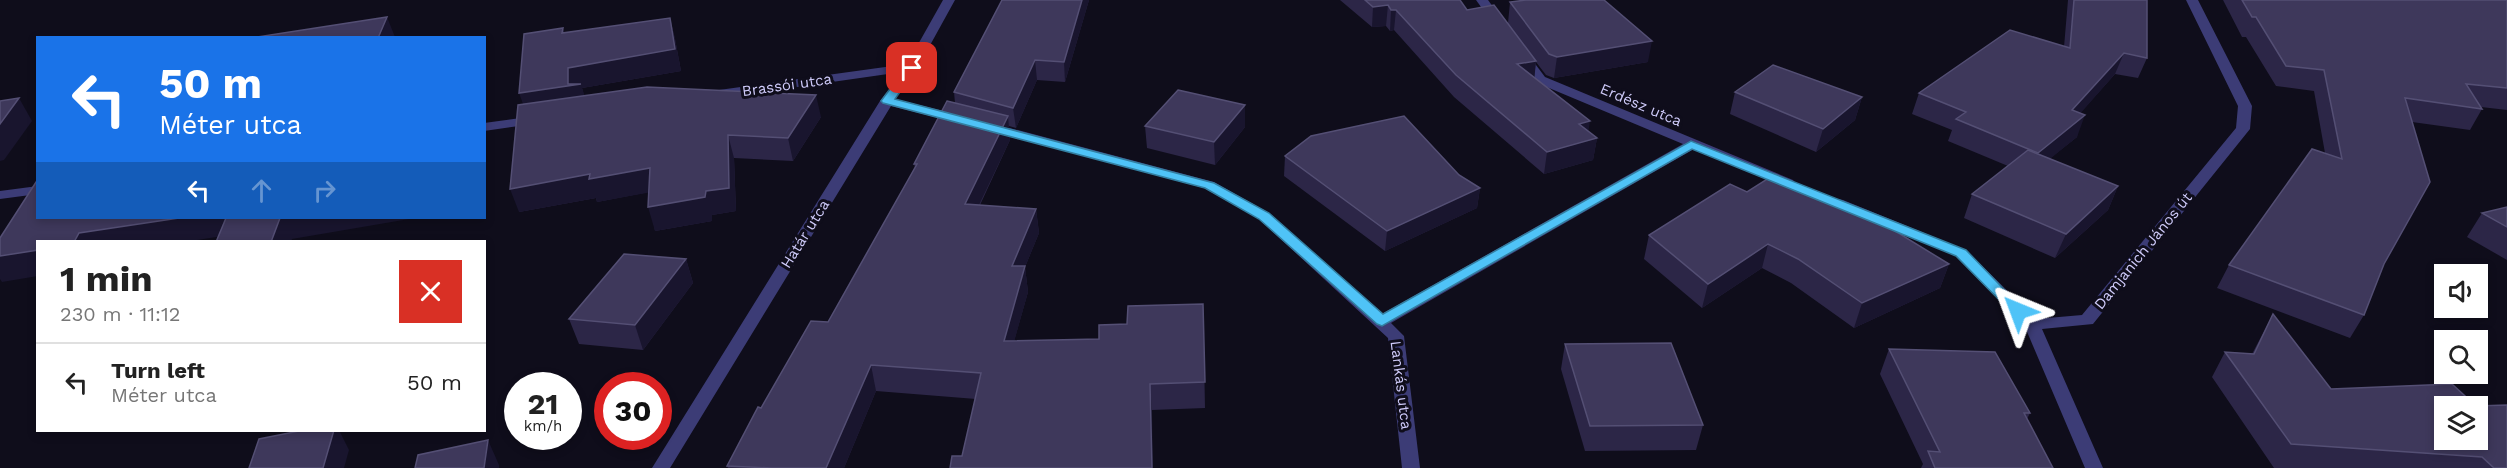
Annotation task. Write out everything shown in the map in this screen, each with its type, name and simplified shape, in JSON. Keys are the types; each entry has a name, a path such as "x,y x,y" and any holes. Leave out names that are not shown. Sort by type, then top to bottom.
{"street":[{"name":"Határ utca","path":"661,468 887,101 912,68 949,0"},
{"name":"Erdész utca","path":"1482,0 1541,80 1691,145 1799,188"},
{"name":"Damjanich János út","path":"2032,325 2087,320 2243,129 2246,106 2192,0"},
{"name":"Brassói utca","path":"710,96 912,68"},
{"name":"Lankás utca","path":"887,101 1209,185 1264,216 1396,336 1411,468"},
{"path":"486,127 544,119"},
{"path":"1382,321 1691,145"},
{"path":"0,195 36,190"},
{"path":"1821,197 1961,253 2032,325 2094,468"}],"building":[{"path":"1002,0 1082,0 1064,62 1035,60 1013,108 954,92"},
{"path":"1365,0 1460,0 1467,10 1494,5 1536,61 1517,64 1590,121 1579,124 1597,138 1547,152 1456,75 1396,10 1391,10 1388,5 1373,7"},
{"path":"1604,0 1652,41 1557,57 1549,54 1510,2"},
{"path":"2074,0 2147,0 2147,58 2124,53 2072,110 2085,115 2038,153 1956,119 1966,112 1919,93 2010,30 2070,48"},
{"path":"2242,0 2507,0 2507,88 2466,84 2482,109 2405,98 2430,182 2384,264 2364,315 2229,265 2312,149 2342,159 2324,70 2286,66 2256,17 2252,17"},
{"path":"387,17 379,36 264,36"},
{"path":"670,18 675,49 568,68 568,84 581,84 519,93 524,34 563,28 562,33"},
{"path":"1773,65 1862,97 1823,129 1735,92"},
{"path":"647,87 816,95 788,138 728,135 729,188 706,191 705,197 648,207 650,168 589,179 590,174 510,189 518,105"},
{"path":"1178,90 1245,105 1214,142 1145,126"},
{"path":"19,98 0,124 0,101"},
{"path":"947,101 1008,116 965,204 1036,209 1012,266 1025,266 1004,341 1099,339 1099,325 1127,324 1128,306 1203,304 1205,382 1150,384 1152,468 950,468 952,456 962,456 981,373 871,365 826,468 727,466 758,407 761,408 811,321 828,322 917,164 914,164"},
{"path":"1404,116 1459,175 1480,188 1387,231 1285,156 1311,136"},
{"path":"2028,150 2118,186 2066,234 1972,194"},
{"path":"1775,174 1882,223 1949,264 1862,303 1798,259 1768,244 1708,284 1649,235 1730,184 1747,192"},
{"path":"36,182 36,219 172,219 79,233 75,240 36,240 36,250 0,256 0,238"},
{"path":"2507,207 2507,227 2482,213"},
{"path":"226,219 280,219 272,240 217,240"},
{"path":"624,254 686,259 635,325 569,319"},
{"path":"2273,314 2331,389 2452,384 2465,396 2434,396 2434,450 2488,450 2488,406 2507,405 2507,468 2494,468 2482,457 2291,444 2225,352 2254,354"},
{"path":"1671,343 1703,425 1590,426 1565,344"},
{"path":"1889,349 1995,352 2030,413 2024,413 2053,468 1935,468 1928,451 1940,452"},
{"path":"294,432 333,432 323,468 249,468 259,439"},
{"path":"488,440 484,468 415,468 418,455"}],"route":[{"path":"912,68 887,101 1209,185 1264,216 1382,321 1691,145 1961,253 2018,311"}]}
